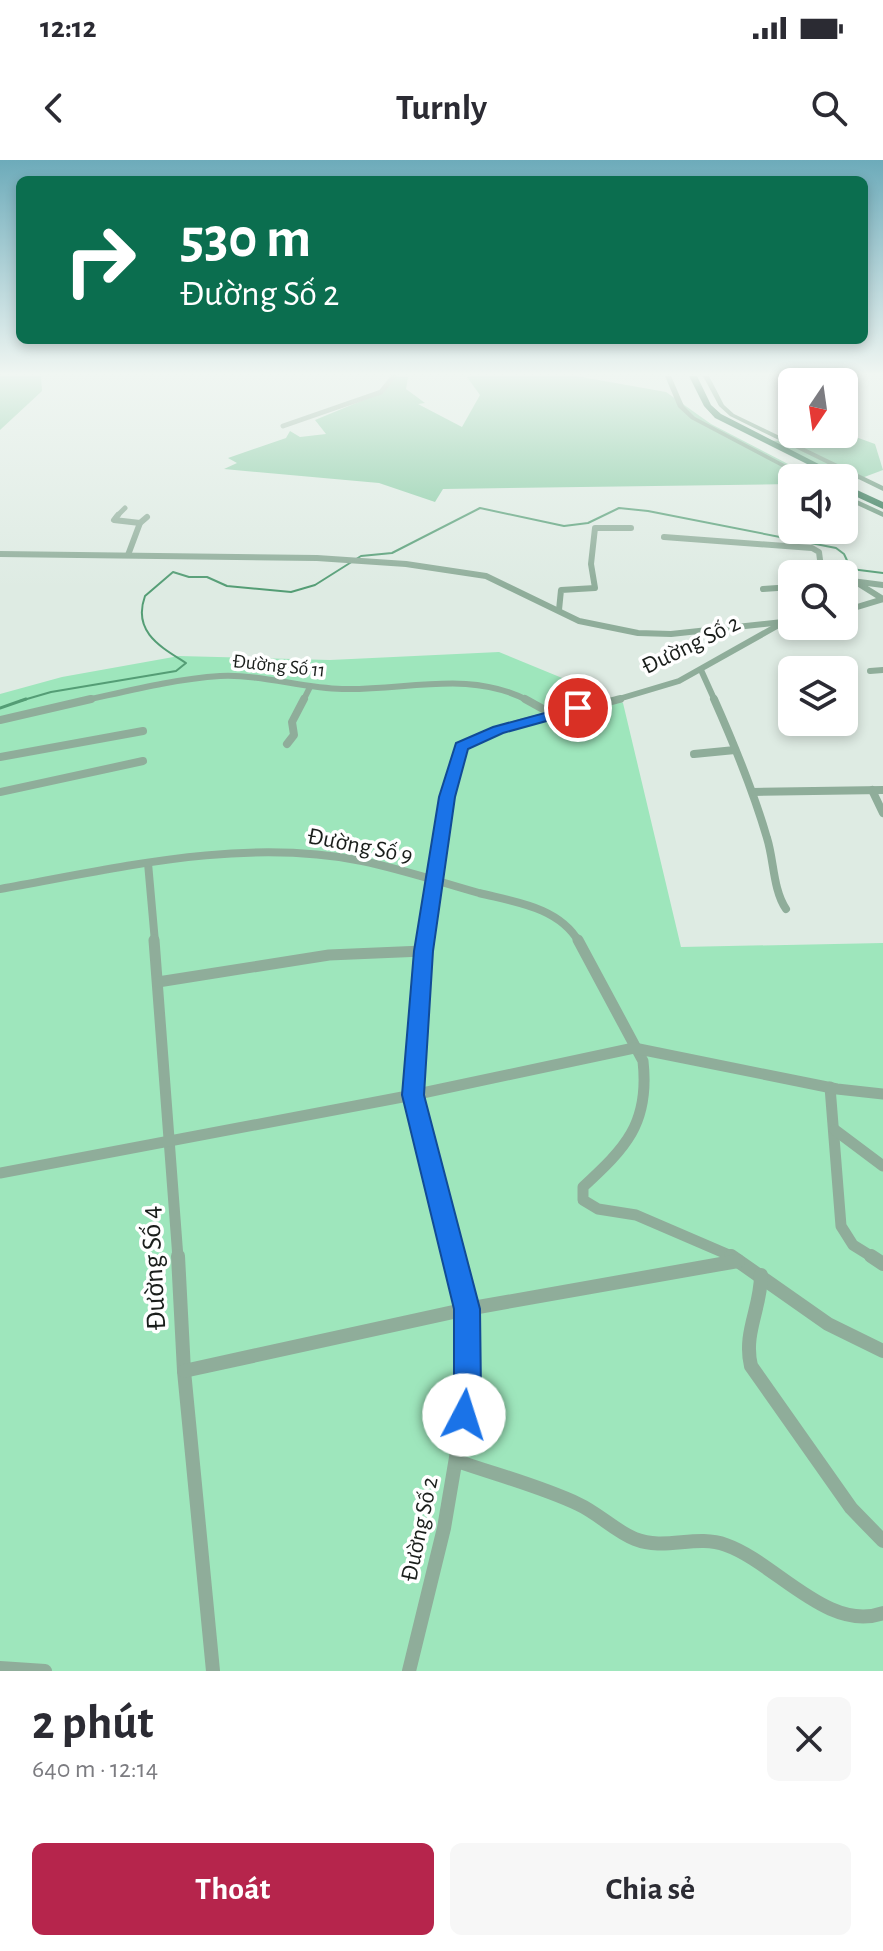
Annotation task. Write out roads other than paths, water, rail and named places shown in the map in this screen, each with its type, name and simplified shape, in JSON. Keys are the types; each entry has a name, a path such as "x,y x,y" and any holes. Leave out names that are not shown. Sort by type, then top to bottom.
{"highway":[{"path":"763,447 798,464"},
{"path":"779,447 813,464"},
{"path":"858,486 883,498"},
{"path":"858,494 883,506"}],"main road":[{"path":"748,447 781,464"},
{"path":"796,447 883,489"},
{"path":"858,503 883,515"}],"street":[{"path":"125,508 114,520 140,523"},
{"path":"128,555 140,523 147,517"},
{"path":"559,610 561,590 595,588 591,564 595,528 631,528"},
{"path":"664,537 812,548 819,552 820,560"},
{"path":"0,554 344,559 486,576 579,621 638,633 671,634 778,623"},
{"path":"858,581 883,585"},
{"path":"858,584 883,599"},
{"path":"763,589 778,588"},
{"path":"858,607 883,599"},
{"name":"Đường Số 2","path":"409,1671 444,1528 467,1393 467,1309 413,1095 423,951 447,797 461,746 498,730 552,714 649,692 701,670 778,628"},
{"path":"701,670 753,792 774,860 781,903 786,909"},
{"path":"870,671 883,670"},
{"name":"Đường Số 11","path":"0,720 153,685 223,676 343,689 468,683 510,691 552,714"},
{"path":"287,744 294,735 292,722 310,687"},
{"path":"0,757 43,752 72,743 143,731"},
{"path":"694,754 735,750"},
{"path":"0,792 143,761"},
{"path":"872,790 883,813"},
{"path":"753,792 883,790"},
{"name":"Đường Số 9","path":"0,889 148,863 225,854 313,855 360,861 544,910 558,917 572,930 643,1061 640,1115 618,1157 583,1187 583,1200 598,1209 636,1215 740,1260"},
{"name":"Đường Số 4","path":"148,863 171,1141 184,1371 213,1671"},
{"path":"158,982 329,955 423,951"},
{"path":"0,1173 413,1095 634,1048 830,1087 883,1094"},
{"path":"830,1087 841,1226 853,1245 883,1264"},
{"path":"835,1130 883,1166"},
{"path":"184,1371 467,1309 740,1260 784,1296 828,1324 883,1351"},
{"path":"761,1275 761,1302 747,1329 745,1342 751,1366 851,1508 883,1541"},
{"path":"457,1461 579,1504 634,1539 659,1545 707,1541 727,1545 829,1608 850,1616 869,1618 883,1613"},
{"path":"0,1668 45,1671"}],"waterway":[{"path":"21,701 51,692 176,671 186,663 151,637 142,619 145,596 173,572 189,577 207,577 227,586 291,592 315,585 361,556 392,553 480,508 564,526 588,523 619,508 648,511 836,548 844,554 851,569 883,573"},
{"path":"21,701 26,699"},
{"path":"0,708 21,701"}]}
